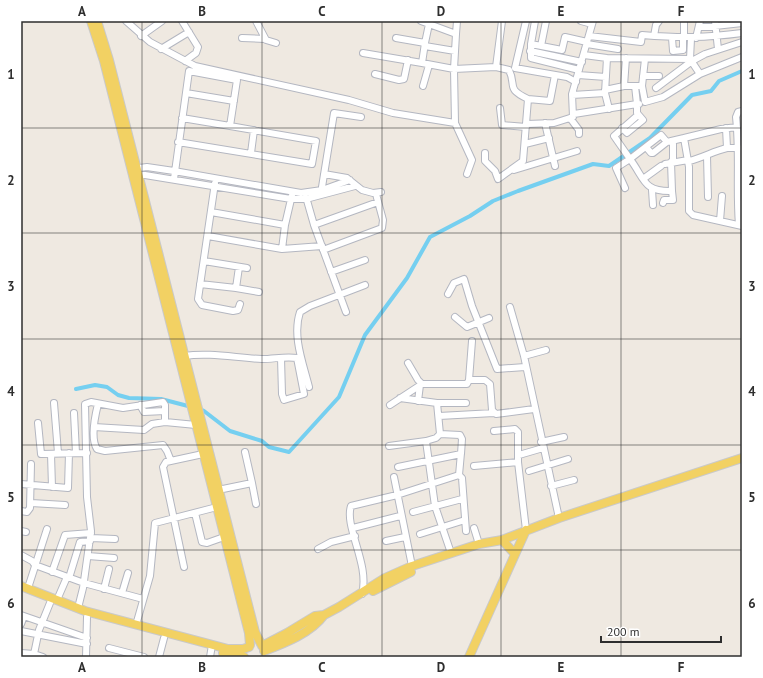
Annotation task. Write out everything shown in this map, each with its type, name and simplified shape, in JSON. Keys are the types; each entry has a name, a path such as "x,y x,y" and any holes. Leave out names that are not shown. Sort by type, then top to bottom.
{"main road":[{"path":"91,21 104,61 184,356 255,632 263,651"},
{"path":"97,21 109,60 134,171 217,507 250,646 248,653 250,657"},
{"path":"364,593 372,592 422,567 559,518 742,458"},
{"path":"469,657 526,530"},
{"path":"263,651 294,634 319,617 364,593 370,587 385,578 412,566 450,553 479,544 500,540"},
{"path":"500,540 515,554"},
{"path":"23,588 78,608 136,624 211,651 235,650 256,643 263,651"},
{"path":"53,599 87,617 211,651 240,657"}],"street":[{"path":"126,21 141,36 185,62 209,69 349,100 393,113 455,123"},
{"path":"141,36 162,21"},
{"path":"182,21 190,32 198,50 185,62"},
{"path":"421,21 456,34"},
{"path":"457,21 454,69 455,123 471,156 471,165 467,174"},
{"path":"496,67 502,21"},
{"path":"526,21 515,68 555,75 576,82"},
{"path":"536,21 530,47 530,56 533,59 579,72 606,77"},
{"path":"541,46 546,21"},
{"path":"579,134 579,130 572,116 572,95 592,22 581,21"},
{"path":"654,36 656,25 660,21"},
{"path":"684,21 691,60 700,74"},
{"path":"259,22 265,39"},
{"path":"672,38 673,51 683,50 688,38 700,24 742,23"},
{"path":"423,86 425,44 429,24"},
{"path":"715,24 718,49"},
{"path":"161,49 190,32"},
{"path":"588,41 641,42 642,35 672,38 716,38 742,33"},
{"path":"530,47 541,46 562,50 565,37 618,49"},
{"path":"242,38 265,39 276,43"},
{"path":"396,38 455,51"},
{"path":"656,88 691,60 718,49 742,42"},
{"path":"530,47 582,62"},
{"path":"363,53 454,69 496,67 509,70 514,89 520,95 528,98 550,101 555,75"},
{"path":"584,55 607,58 691,60"},
{"path":"500,108 502,125 526,126 554,123 572,116 637,104 663,97 700,74 742,57"},
{"path":"607,58 605,92 609,109"},
{"path":"624,86 626,58"},
{"path":"645,58 642,86 645,102"},
{"path":"375,74 399,80 404,79 408,60"},
{"path":"174,179 189,71 237,80 230,126"},
{"path":"643,76 659,76"},
{"path":"572,95 605,92 624,86 642,86"},
{"path":"635,86 636,108 638,115 614,136 652,190 658,192 672,191"},
{"path":"186,93 234,101"},
{"path":"485,153 485,161 495,171 498,179 523,161 528,98"},
{"path":"684,138 690,184 690,211 693,215 740,225 737,203 739,148 737,114 742,111"},
{"path":"322,193 334,113 361,117"},
{"path":"178,142 312,164 316,141 182,118"},
{"path":"545,123 555,166"},
{"path":"670,142 726,128 737,127"},
{"path":"726,128 727,148"},
{"path":"251,153 254,130"},
{"path":"625,188 616,168 628,156 646,147 661,135 670,142"},
{"path":"525,144 549,138"},
{"path":"663,203 664,200 673,200 668,163 670,142"},
{"path":"643,179 668,163 707,156 713,152 727,148 739,148"},
{"path":"512,170 577,151"},
{"path":"707,156 708,197"},
{"path":"134,171 147,167 174,171 215,183"},
{"path":"134,171 174,179 215,183 291,195 306,196 355,186"},
{"path":"208,236 282,249 322,248 382,228 383,220 378,202 379,193 362,190 344,177 324,174"},
{"path":"322,193 350,180"},
{"path":"215,183 198,299 202,305 235,311 238,310 240,304"},
{"path":"652,190 653,205"},
{"path":"282,249 291,195"},
{"path":"306,196 314,225 346,312"},
{"path":"720,221 722,196"},
{"path":"314,225 378,202"},
{"path":"211,212 285,225"},
{"path":"331,272 365,260"},
{"path":"204,261 247,268"},
{"path":"236,288 239,267"},
{"path":"448,294 454,283 464,279 478,323 497,369 525,366"},
{"path":"200,284 259,292"},
{"path":"308,387 299,347 298,317 302,310 365,285"},
{"path":"510,307 524,356 534,409 559,518"},
{"path":"454,317 467,327 489,318"},
{"path":"390,405 421,384 467,384 469,380 472,341"},
{"path":"524,356 546,350"},
{"path":"184,356 204,354 246,358 293,357 297,358 299,361 304,394 284,400 282,394 281,358"},
{"path":"408,363 421,384 418,401"},
{"path":"469,380 485,380 490,384 494,413"},
{"path":"400,398 437,404 466,404"},
{"path":"78,608 84,583 91,537 87,497 87,453 84,431 85,404 89,402 123,408 140,406 144,412 165,411 165,422"},
{"path":"54,403 58,453"},
{"path":"98,404 94,427 95,444 100,450 163,445 171,461"},
{"path":"437,404 440,434"},
{"path":"439,416 510,413 534,409"},
{"path":"21,484 68,488 74,413"},
{"path":"94,427 144,430 152,424 165,422 196,425"},
{"path":"38,423 40,452 43,454 87,453"},
{"path":"494,431 516,429 519,455 518,462 526,530"},
{"path":"389,446 426,441 436,438 440,434 460,435 462,439 459,475 462,478 462,499 466,531"},
{"path":"519,455 564,437"},
{"path":"426,441 435,506 450,553"},
{"path":"245,452 256,504"},
{"path":"398,467 461,453"},
{"path":"51,454 52,487"},
{"path":"184,567 163,464 203,454"},
{"path":"529,471 546,464 568,459"},
{"path":"474,466 518,462"},
{"path":"21,511 29,510 31,503 31,464"},
{"path":"364,593 364,572 353,528 350,511 352,506 397,495 459,475"},
{"path":"394,477 400,516 412,566"},
{"path":"551,486 574,480"},
{"path":"218,490 252,483"},
{"path":"413,512 462,499"},
{"path":"31,503 65,505"},
{"path":"136,624 150,576 154,524 156,522 174,519 217,507"},
{"path":"195,513 202,542 207,543 224,537"},
{"path":"353,528 400,516"},
{"path":"420,534 465,520"},
{"path":"23,588 36,566 47,528"},
{"path":"474,528 479,544"},
{"path":"52,572 65,535 115,539"},
{"path":"318,549 331,542 355,536"},
{"path":"34,654 42,623 53,599 68,577 80,542 91,537"},
{"path":"386,541 405,537"},
{"path":"21,555 32,561 36,566 52,572 104,589 143,599"},
{"path":"88,556 114,558"},
{"path":"104,589 109,569"},
{"path":"122,593 128,573"},
{"path":"21,624 23,615 87,641"},
{"path":"86,657 87,617"},
{"path":"21,631 87,641"},
{"path":"159,657 164,638"},
{"path":"109,648 118,654 144,657"},
{"path":"21,653 34,654 43,657"}],"waterway":[{"path":"200,409 230,431 262,441 269,447 289,452 339,397 365,335 407,278 430,237 470,216 493,201 518,191 593,164 609,166 650,138 692,95 711,91 719,81 742,71"},
{"path":"76,389 95,385 107,387 118,395 129,398 161,399 188,406"}]}
